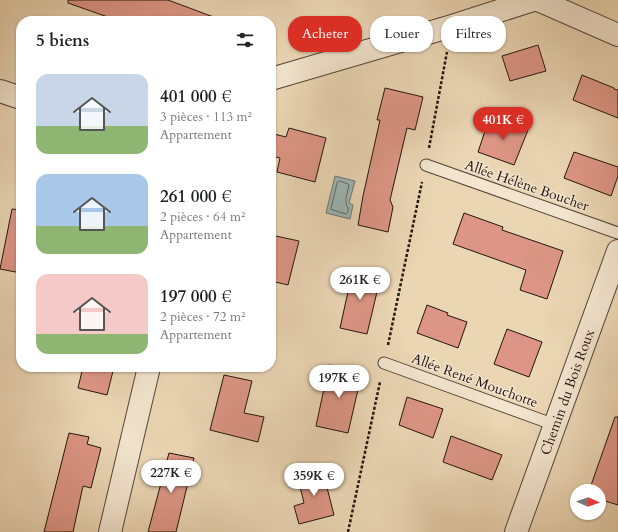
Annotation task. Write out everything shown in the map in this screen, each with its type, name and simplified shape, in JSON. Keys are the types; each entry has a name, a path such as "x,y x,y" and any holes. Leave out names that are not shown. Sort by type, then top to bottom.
{"street":[{"path":"483,16 533,0"},
{"path":"538,0 618,35"},
{"path":"276,78 441,29"},
{"path":"0,91 16,96"},
{"name":"Chemin du Bois Roux","path":"516,532 618,251"},
{"path":"110,532 148,372"}],"lane":[{"name":"Allée Hélène Boucher","path":"426,165 618,233"},
{"name":"Allée René Mouchotte","path":"384,364 555,426"}],"path":[{"path":"348,532 426,165 447,52"}],"water":[{"path":"335,176 355,181 349,203 353,205 350,219 326,213"}],"building":[{"path":"68,0 168,0 211,16 105,16 68,3"},
{"path":"538,45 546,71 510,81 502,56"},
{"path":"582,75 618,90 618,118 573,100"},
{"path":"385,88 423,97 415,130 407,128 390,200 393,207 388,232 358,225 380,120 377,120"},
{"path":"490,116 528,130 514,165 478,152"},
{"path":"289,128 326,138 315,182 277,172 280,158 276,157 276,134 286,137"},
{"path":"574,152 618,167 618,176 611,196 564,178"},
{"path":"12,209 16,209 16,272 0,269"},
{"path":"464,213 503,227 502,230 563,251 547,299 520,290 526,270 453,244"},
{"path":"276,236 299,241 288,285 276,282"},
{"path":"353,269 381,275 367,334 340,328"},
{"path":"427,305 448,313 447,315 467,322 458,348 417,333"},
{"path":"507,329 542,342 529,377 494,364"},
{"path":"329,365 362,372 348,433 316,426"},
{"path":"82,372 113,372 107,395 78,388"},
{"path":"224,375 252,381 244,413 264,417 258,442 210,430"},
{"path":"407,397 443,409 433,438 399,425"},
{"path":"615,417 618,417 618,505 606,501 606,484 591,484"},
{"path":"69,433 89,437 87,444 101,448 91,488 83,486 73,532 44,532"},
{"path":"451,436 502,455 492,480 443,462"},
{"path":"169,453 194,458 176,532 148,532"},
{"path":"322,468 334,515 299,524 294,506 304,503 297,474"}]}
